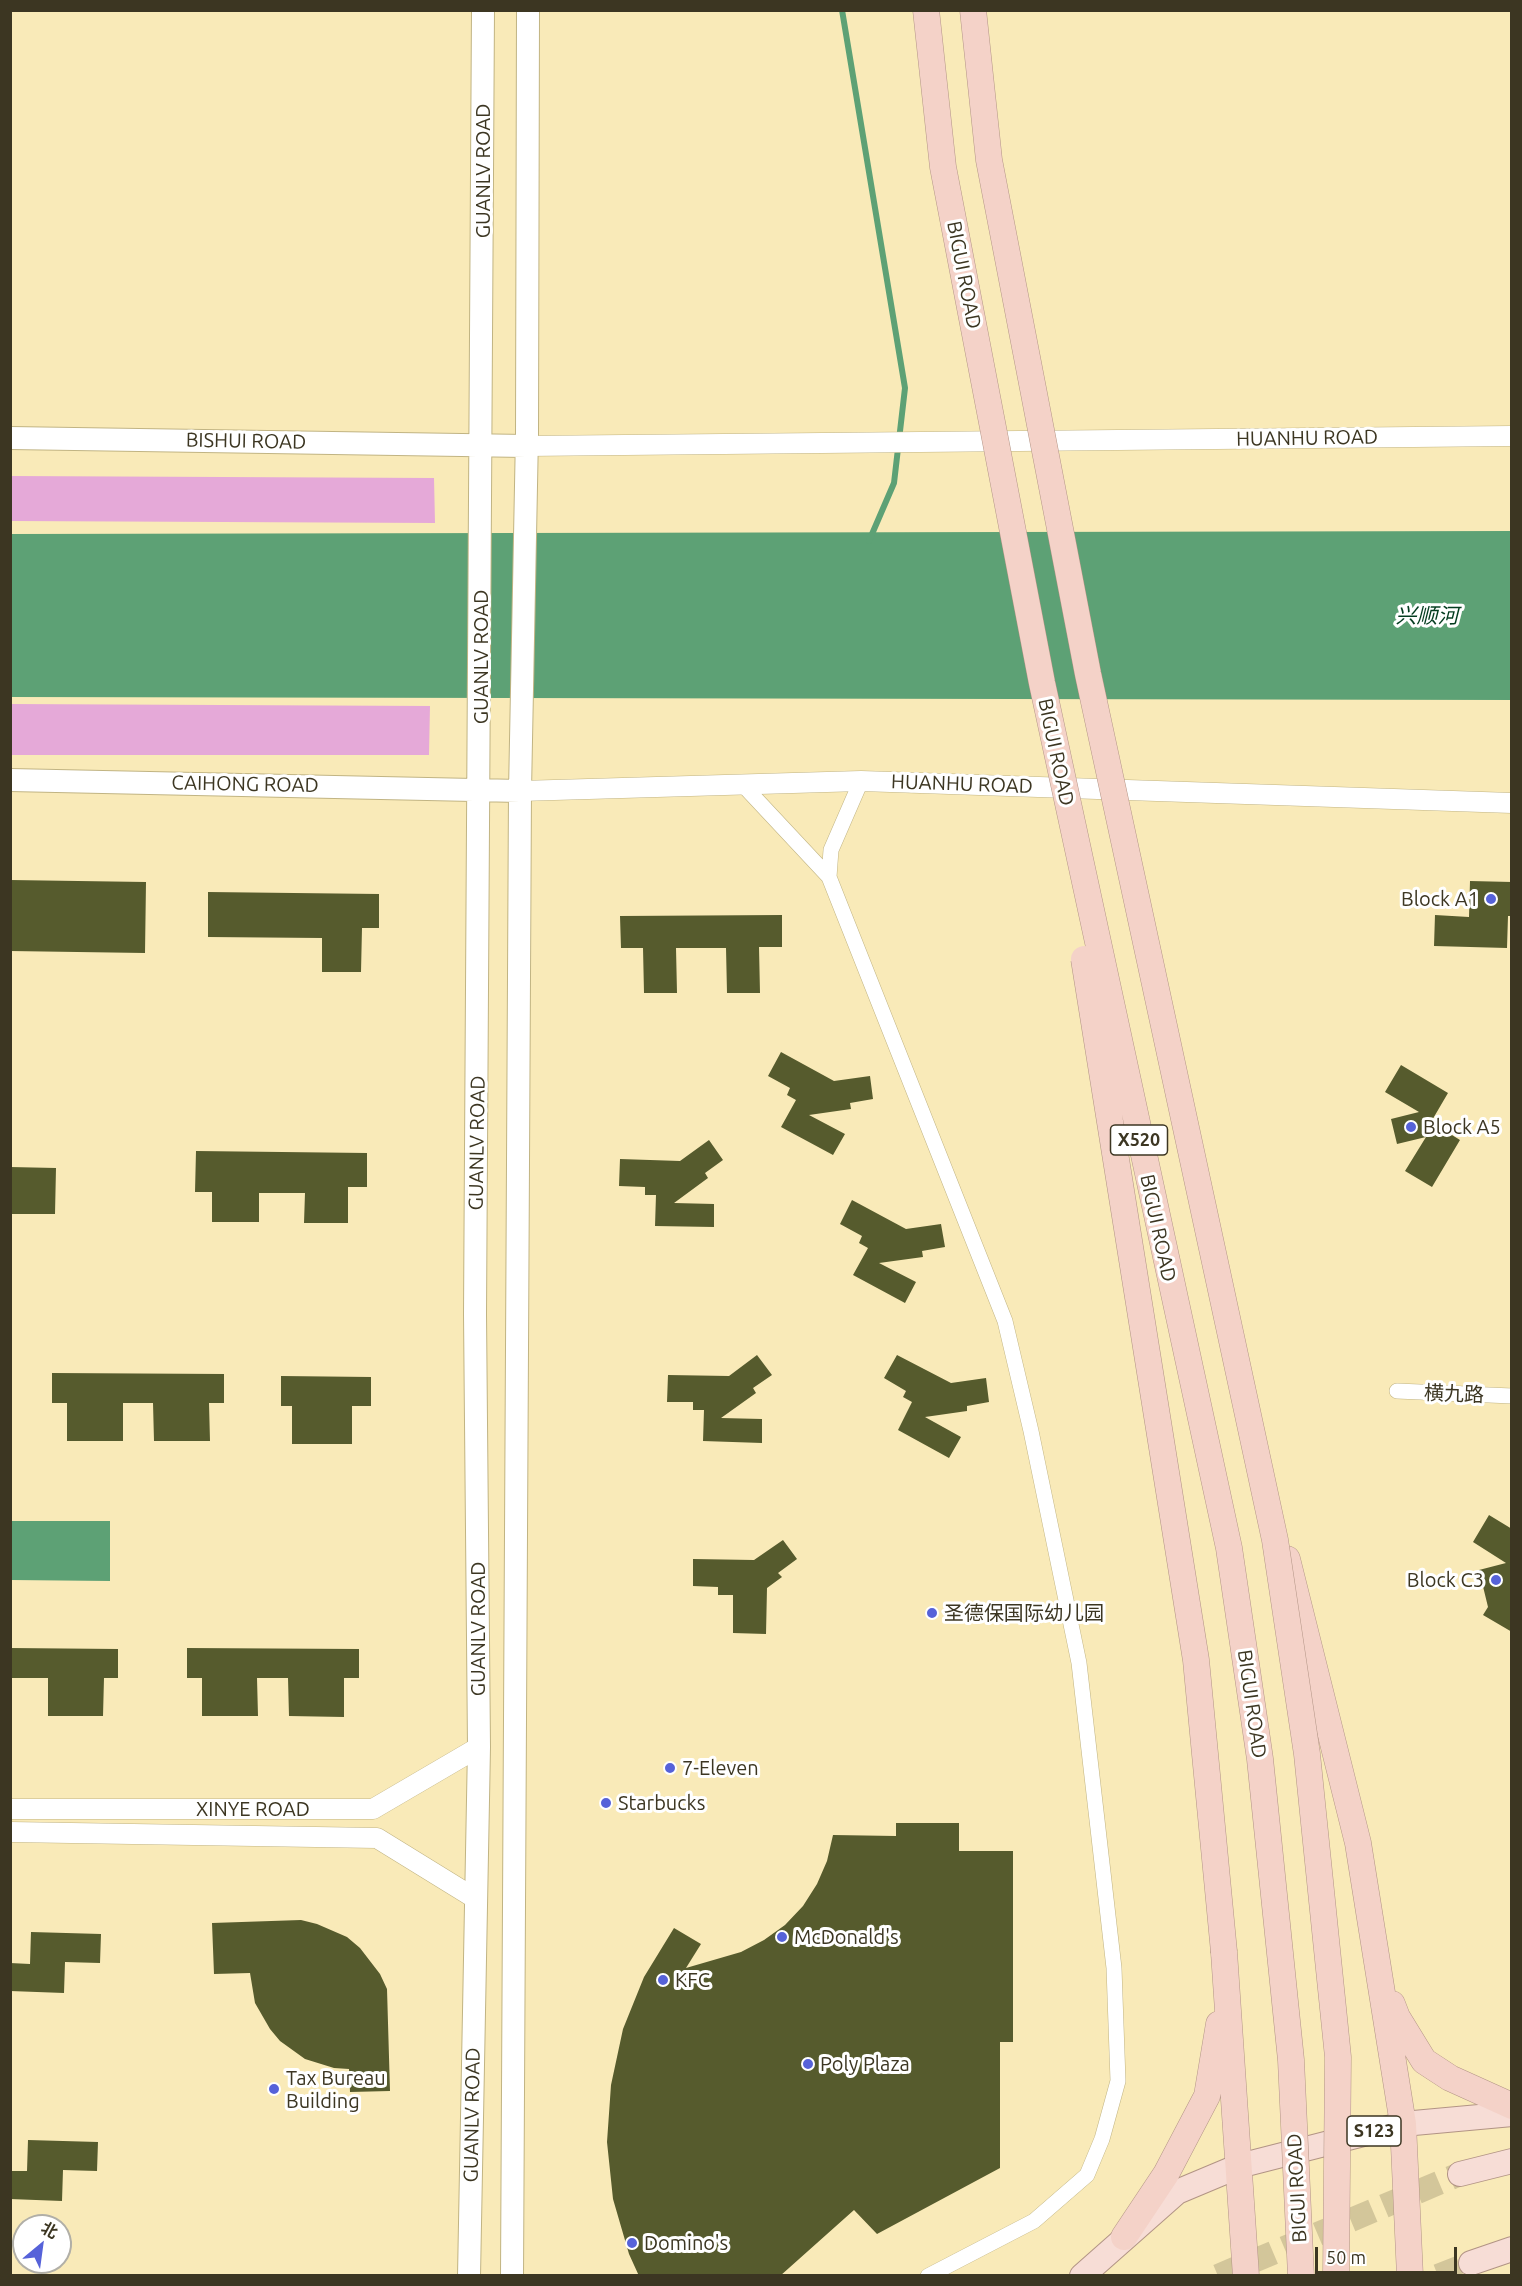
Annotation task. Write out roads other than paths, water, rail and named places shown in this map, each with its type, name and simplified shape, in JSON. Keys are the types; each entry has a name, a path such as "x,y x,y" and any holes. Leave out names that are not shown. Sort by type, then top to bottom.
{"highway":[{"name":"BIGUI ROAD","path":"926,10 943,167 1033,639 1165,1262 1229,1548 1260,1759 1288,2037 1301,2276"},
{"name":"BIGUI ROAD","path":"973,10 989,160 1079,627 1275,1540 1306,1754 1338,2057 1336,2276"},
{"path":"1033,639 1196,1660 1224,1952 1246,2276"},
{"path":"1214,1264 1358,1843 1403,2124 1410,2276"},
{"path":"1124,2237 1166,2174 1207,2096 1220,2015 1224,1952"},
{"path":"1378,1961 1397,2017 1424,2061 1449,2078 1512,2106"}],"main road":[{"name":"GUANLV ROAD","path":"470,2276 479,1746 475,1314 482,494 483,10"},
{"name":"GUANLV ROAD","path":"512,2276 520,791 526,446 528,10"},
{"name":"BISHUI ROAD","path":"10,438 526,446"},
{"name":"CAIHONG ROAD","path":"10,780 520,791"},
{"name":"S123","path":"1239,2166 1403,2124 1512,2114"},
{"path":"1460,2174 1512,2161"},
{"path":"1082,2276 1177,2192 1239,2166"},
{"path":"1471,2263 1512,2249"}],"street":[{"name":"HUANHU ROAD","path":"526,446 1512,436"},
{"name":"HUANHU ROAD","path":"520,791 861,781 1512,803"},
{"path":"829,877 831,850 861,781"},
{"path":"743,785 829,877 1005,1321 1031,1431 1079,1663 1114,1968 1118,2081 1102,2139 1087,2175 1034,2221 928,2276"},
{"name":"横九路","path":"1397,1391 1512,1396"},
{"name":"XINYE ROAD","path":"10,1809 373,1809 479,1746"},
{"name":"XINYE ROAD","path":"10,1832 376,1838 476,1899"}],"water":[{"name":"兴顺河","path":"1511,531 1511,700 11,697 11,534"},
{"path":"11,1521 110,1521 110,1581 11,1580"}],"waterway":[{"path":"842,10 905,388 894,483 869,541"}],"tunnel":[{"path":"1218,2276 1460,2174"},
{"path":"1438,2276 1471,2263"}],"place":[{"name":"Block A1","path":"1491,899"},
{"name":"Block A5","path":"1411,1127"},
{"name":"Block C3","path":"1496,1580"},
{"name":"圣德保国际幼儿园","path":"932,1613"},
{"name":"7-Eleven","path":"670,1768"},
{"name":"Starbucks","path":"606,1803"},
{"name":"McDonald's","path":"782,1937"},
{"name":"KFC","path":"663,1980"},
{"name":"Poly Plaza","path":"808,2064"},
{"name":"Tax Bureau Building","path":"274,2089"},
{"name":"Domino's","path":"632,2243"}]}
